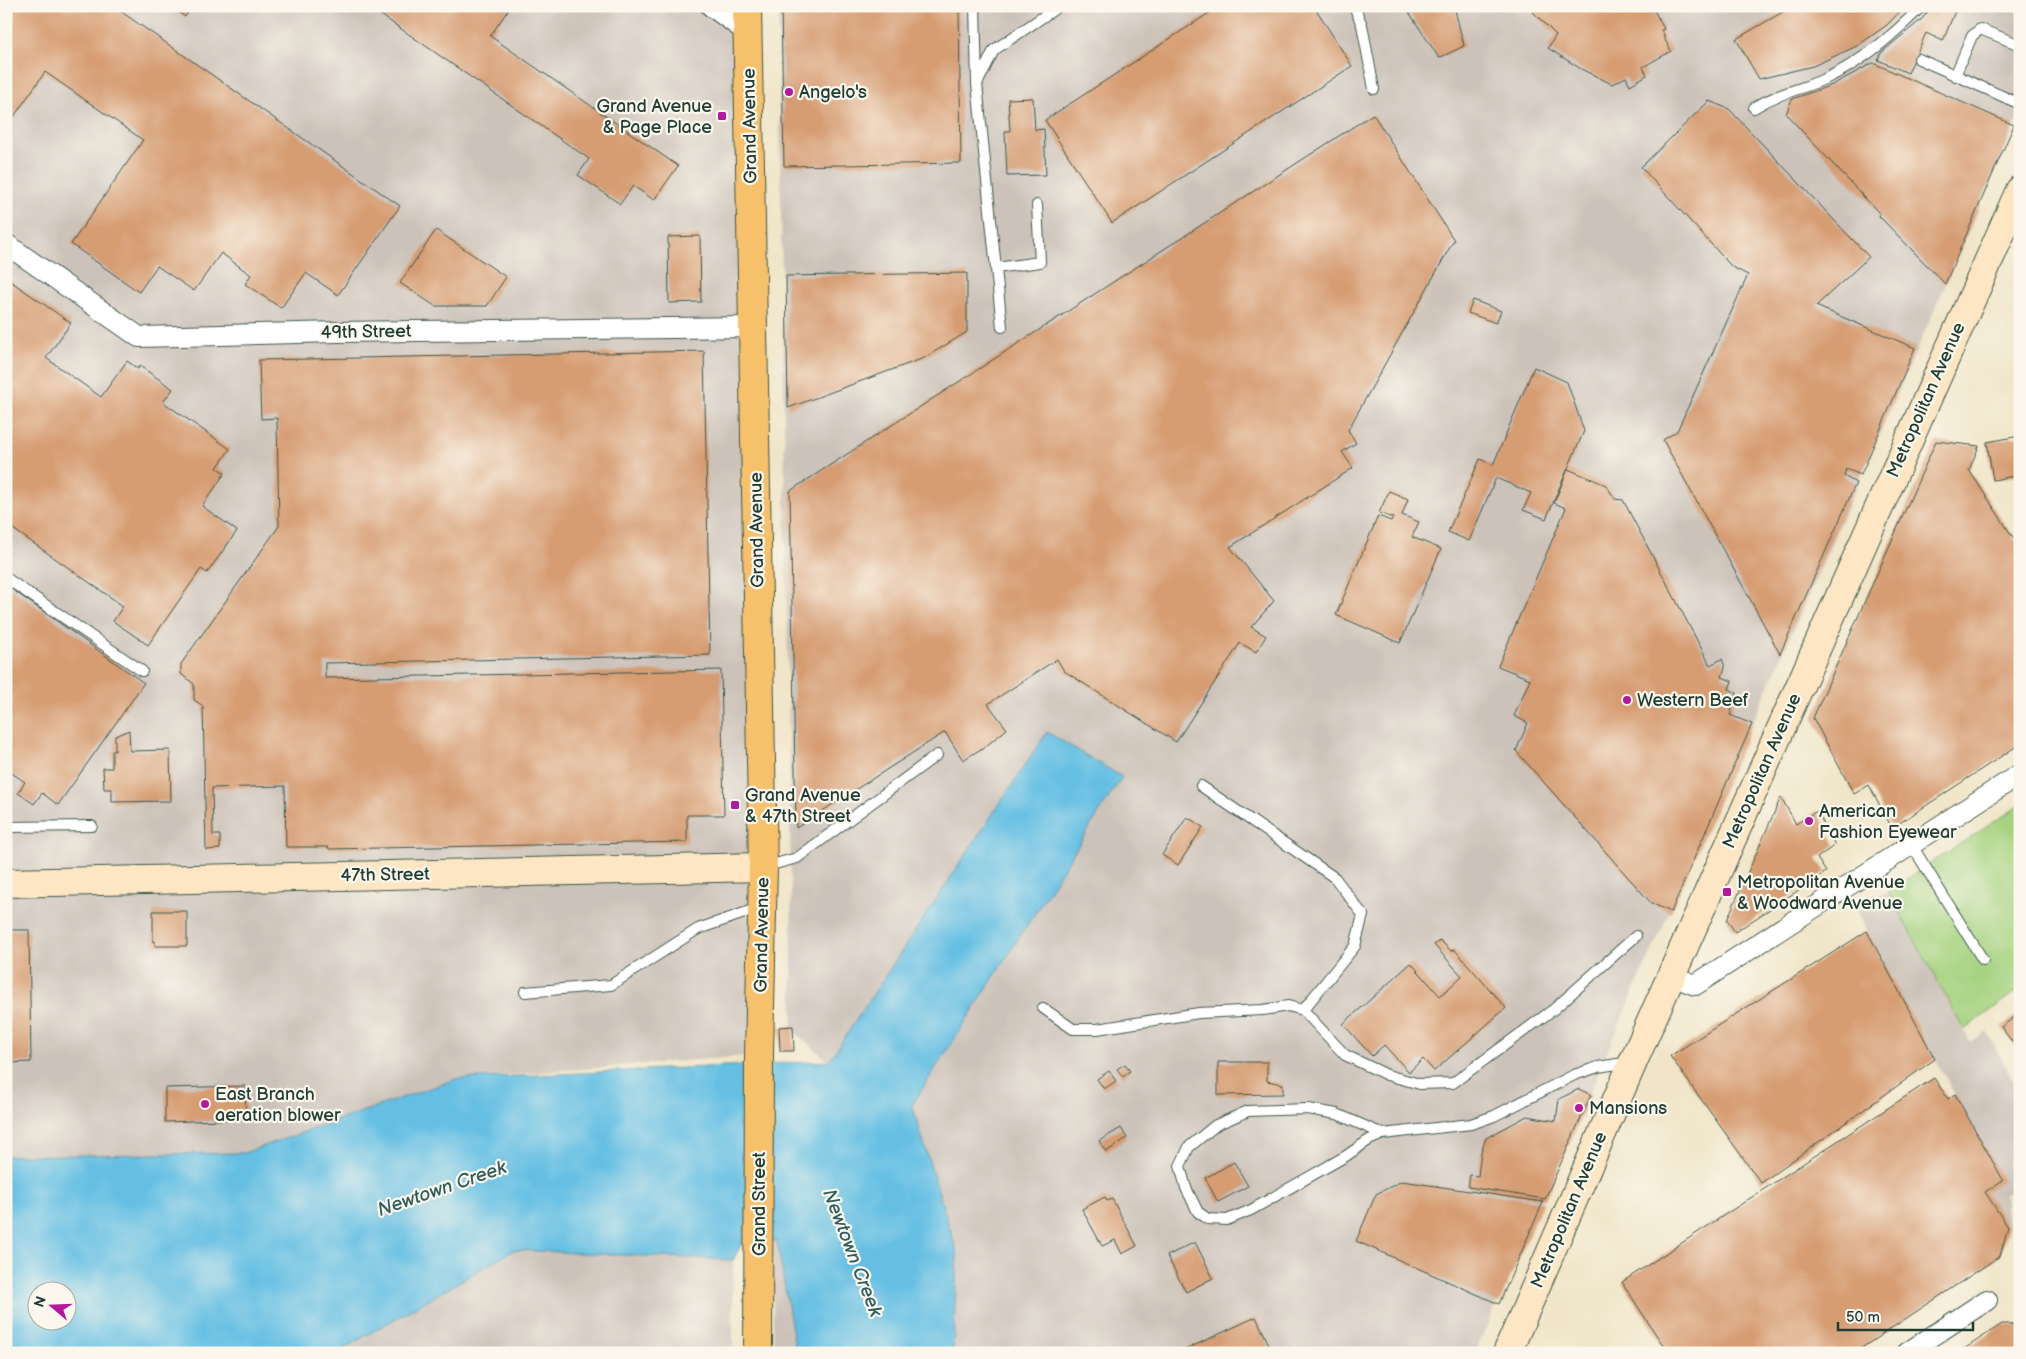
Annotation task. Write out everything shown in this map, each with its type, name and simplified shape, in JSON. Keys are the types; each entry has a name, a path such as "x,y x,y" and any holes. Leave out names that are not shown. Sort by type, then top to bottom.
{"main road":[{"name":"Grand Avenue","path":"748,19 755,327 763,868 759,1055"},
{"name":"Metropolitan Avenue","path":"1507,1353 1633,1062 2020,190"},
{"name":"47th Street","path":"6,883 763,868"},
{"name":"Grand Street","path":"758,1353 759,1055"}],"street":[{"path":"711,6 748,19"},
{"name":"49th Street","path":"6,244 139,337 338,332 755,327"},
{"path":"1672,976 1695,985 2020,774"},
{"path":"1907,1353 1987,1300"}],"lane":[{"path":"975,6 977,84 1002,327"},
{"path":"977,84 994,50 1059,6"},
{"path":"1354,6 1362,25 1374,89"},
{"path":"1754,108 1777,95 1830,77 1859,60 1887,39 1922,6"},
{"path":"1955,76 1972,36 1980,29 2020,46"},
{"path":"1919,59 2020,104"},
{"path":"996,268 1040,262 1037,205"},
{"path":"6,578 142,671"},
{"path":"763,868 797,858 937,755"},
{"path":"1201,786 1335,878 1362,914 1355,946 1303,1010"},
{"path":"6,827 92,826"},
{"path":"1911,844 1983,960"},
{"path":"525,992 612,985 698,929 763,907"},
{"path":"1043,1008 1072,1029 1097,1029 1199,1014 1263,1010 1288,1006 1303,1010 1345,1055 1387,1075 1420,1084 1453,1083 1554,1009 1636,936"},
{"path":"1383,1134 1337,1114 1308,1109 1248,1110 1216,1125 1189,1147 1180,1166 1186,1188 1198,1212 1208,1219 1227,1220 1251,1210 1346,1156 1368,1140 1383,1134 1471,1124 1494,1116 1574,1075 1598,1067 1633,1062"}],"shaded area":[{"path":"6,6 747,6 759,1055 456,1079 244,1153 6,1156"},
{"path":"778,6 2020,6 2020,115 1475,1353 953,1353 957,1252 912,1105 1122,777 1047,732 829,1061 793,1031"},
{"path":"1888,891 1970,1042 1987,1032 2020,1093 2020,1190 2005,1193 2008,1227 1985,1192 2003,1180 1935,1059 1857,911"},
{"path":"773,1241 777,1241 796,1353 773,1353"},
{"path":"514,1250 733,1260 733,1353 336,1353"}],"green space":[{"path":"2020,805 2020,989 1964,1030 1888,891"}],"water":[{"name":"Newtown Creek","path":"1047,732 1122,777 912,1105 957,1252 953,1353 796,1353 777,1241 743,1241 733,1260 514,1250 336,1353 6,1353 6,1156 244,1153 456,1079 829,1061"}],"building":[{"path":"6,6 113,6 400,206 338,295 306,273 281,308 245,284 251,275 221,253 194,291 157,266 139,292 71,244 143,140 45,72 6,128"},
{"path":"170,6 192,6 185,17"},
{"path":"368,6 448,6 453,10 456,6 511,6 490,36 678,166 654,200 633,186 620,204 578,175 589,159"},
{"path":"781,6 959,6 961,163 784,166"},
{"path":"1220,6 1314,6 1352,66 1112,223 1045,120"},
{"path":"1405,6 1454,6 1464,46 1439,58"},
{"path":"1527,6 1652,6 1664,29 1661,30 1671,51 1643,67 1647,75 1630,85 1626,77 1612,84 1581,69 1548,48 1556,35"},
{"path":"1793,6 1905,6 1887,25 1857,46 1813,66 1759,79 1736,39"},
{"path":"1932,6 1957,6 1943,41 1926,33 1908,73 1878,60 1881,53 1922,19"},
{"path":"1873,63 2014,125 1945,284 1879,216 1880,214 1786,114 1792,99 1832,85"},
{"path":"1033,98 1035,130 1044,129 1046,175 1007,176 1005,131 1010,131 1008,99"},
{"path":"1709,101 1729,109 1869,257 1816,306 1915,348 1861,475 1846,469 1844,476 1856,483 1780,654 1663,440 1677,431 1748,275 1732,267 1641,167"},
{"path":"1373,114 1454,240 1348,430 1356,443 1342,452 1353,468 1230,547 1274,601 1251,627 1266,636 1256,652 1240,643 1176,742 1064,671 1057,659 988,704 1007,729 981,750 963,760 945,732 796,828 790,491"},
{"path":"436,230 506,277 487,306 435,306 400,283"},
{"path":"700,236 701,302 669,303 668,237"},
{"path":"967,273 967,332 924,358 788,408 786,276"},
{"path":"6,278 71,323 46,358 101,397 127,361 138,369 140,366 173,389 163,402 230,449 217,468 225,473 202,506 237,531 207,573 201,569 148,645 113,621 123,606 6,524"},
{"path":"1473,300 1501,311 1496,323 1468,313"},
{"path":"704,351 710,655 325,663 325,678 721,670 724,815 687,815 687,842 329,849 328,847 286,847 285,786 212,788 213,835 220,835 220,849 206,850 203,706 194,700 194,684 181,674 181,664 279,526 277,418 261,419 259,360"},
{"path":"1534,367 1567,382 1584,431 1546,519 1523,510 1531,493 1496,478 1469,541 1448,532 1480,459 1493,465"},
{"path":"2020,436 2020,475 1993,480 1987,442"},
{"path":"1936,441 1979,446 1969,470 2020,548 2020,744 1892,828 1869,785 1854,794 1813,718"},
{"name":"Western Beef","path":"1568,469 1606,485 1615,499 1623,500 1710,665 1722,659 1725,667 1722,677 1732,681 1729,689 1737,693 1730,715 1752,724 1671,912 1651,903 1516,751 1528,723 1514,716 1530,679 1498,666 1566,508 1554,503"},
{"path":"1389,491 1408,499 1402,515 1419,522 1412,537 1441,549 1400,643 1336,615 1378,516 1391,521 1393,518 1379,513"},
{"path":"6,585 144,683 58,805 42,793 34,804 18,793 25,782 6,769"},
{"path":"129,730 130,751 170,750 171,801 112,802 112,789 104,789 103,768 112,768 112,751 115,751 115,736"},
{"path":"1781,797 1796,824 1817,811 1835,845 1817,858 1826,872 1735,932 1727,920"},
{"path":"1187,817 1203,827 1178,865 1162,855"},
{"path":"153,911 187,911 187,946 155,946 155,941 153,941"},
{"path":"6,930 29,930 31,1062 6,1063"},
{"path":"1867,931 1935,1059 1761,1183 1670,1056"},
{"path":"1440,940 1451,951 1454,949 1506,1008 1434,1071 1423,1059 1409,1072 1384,1045 1372,1056 1343,1024 1411,963 1440,996 1462,976 1434,945"},
{"path":"2020,1013 2020,1052 2001,1027"},
{"path":"793,1026 794,1051 780,1051 779,1027"},
{"path":"1218,1062 1267,1062 1267,1081 1283,1084 1283,1094 1218,1095"},
{"path":"1125,1064 1130,1071 1123,1077 1117,1069"},
{"path":"1109,1071 1116,1081 1104,1089 1097,1079"},
{"path":"1934,1078 1948,1099 1955,1094 2003,1180 1985,1192 2008,1227 2000,1256 1854,1353 1668,1353 1622,1282"},
{"name":"East Branch aeration blower","path":"245,1086 246,1119 165,1122 165,1088"},
{"path":"1579,1089 1591,1095 1545,1199 1468,1187 1470,1175 1478,1176 1481,1152 1486,1138 1527,1116 1556,1121 1559,1099"},
{"path":"1121,1128 1127,1138 1106,1152 1099,1141"},
{"path":"1234,1162 1248,1186 1218,1202 1205,1178"},
{"path":"1402,1181 1543,1202 1499,1304 1356,1241 1376,1194"},
{"path":"1105,1197 1107,1201 1112,1199 1137,1246 1122,1254 1115,1240 1102,1246 1082,1209"},
{"path":"1195,1242 1213,1278 1186,1292 1167,1256"},
{"path":"1256,1317 1273,1353 1178,1353"},
{"path":"2002,1324 2020,1324 2020,1353 1958,1353"}],"place":[{"name":"Angelo's","path":"789,92"},
{"name":"Grand Avenue & Page Place","path":"722,116"},
{"name":"Western Beef","path":"1627,700"},
{"name":"Grand Avenue & 47th Street","path":"735,805"},
{"name":"American Fashion Eyewear","path":"1809,821"},
{"name":"Metropolitan Avenue & Woodward Avenue","path":"1727,892"},
{"name":"East Branch aeration blower","path":"205,1104"},
{"name":"Mansions","path":"1579,1108"}]}
